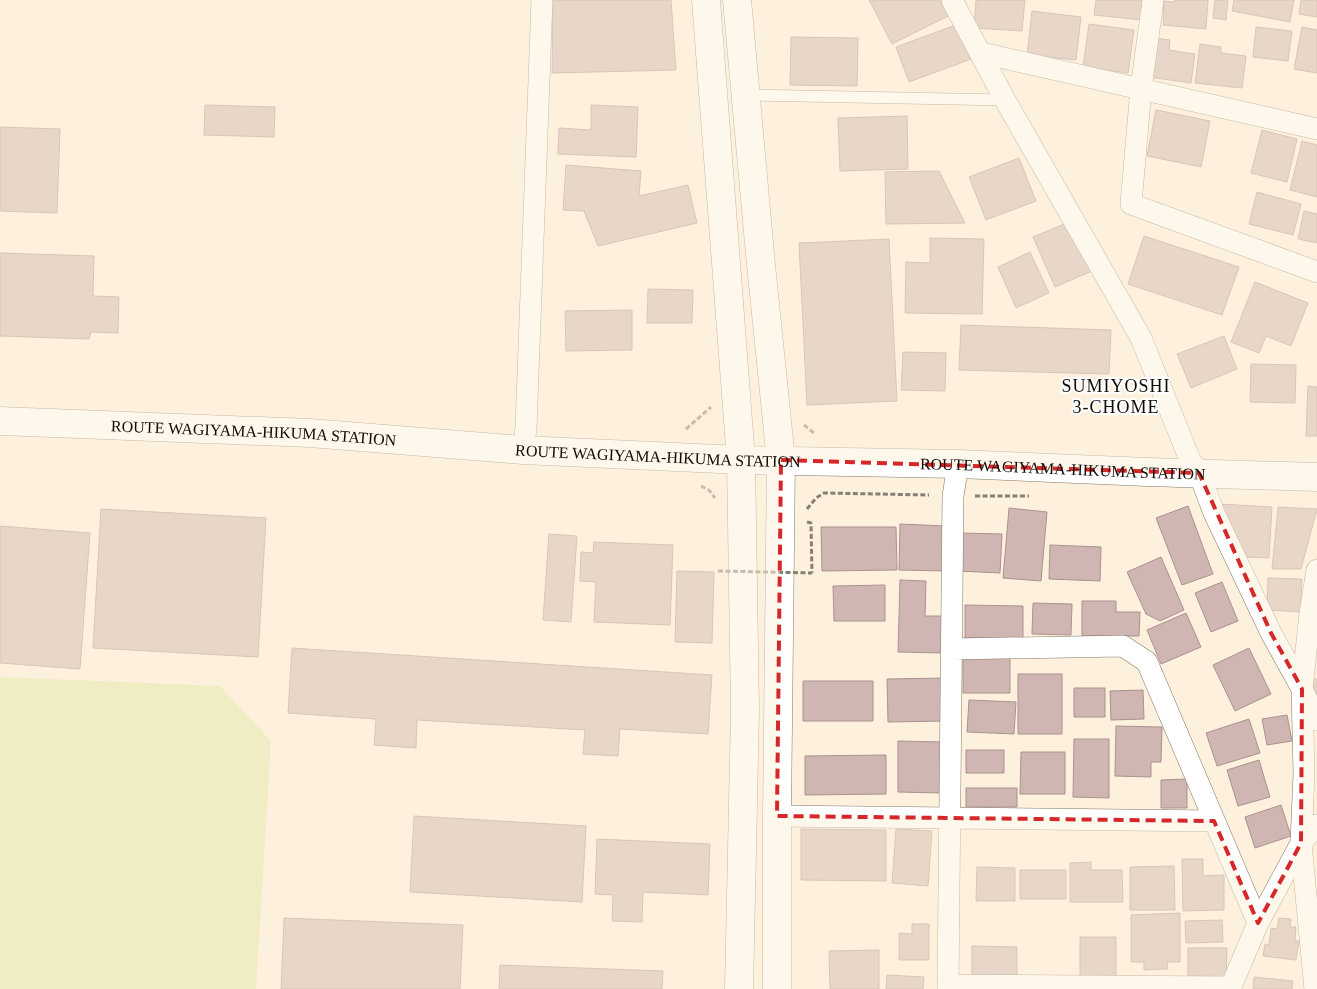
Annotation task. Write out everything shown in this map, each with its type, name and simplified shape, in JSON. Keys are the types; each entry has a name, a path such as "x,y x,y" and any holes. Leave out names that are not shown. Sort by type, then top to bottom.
{"street":[{"path":"523,450 526,428 542,0"},
{"path":"706,0 741,460 745,711 739,989"},
{"path":"737,0 781,460 777,989"},
{"path":"952,0 982,53 1005,100 1141,338 1190,460 1199,473 1214,512 1271,633 1317,720"},
{"path":"1153,0 1141,89 1131,204 1317,272"},
{"path":"982,53 1317,129"},
{"name":"ROUTE WAGIYAMA-HIKUMA STATION","path":"0,421 310,433 523,450 741,460 958,464 1317,477"},
{"path":"958,464 953,496 948,987 1231,988 1258,922 1301,843 1317,825"},
{"path":"1315,989 1301,843 1304,774 1302,689 1310,613 1317,570"},
{"path":"952,649 1123,646 1147,662 1258,922"},
{"path":"777,816 1214,821"}],"lane":[{"path":"746,96 1005,100"}],"path":[{"path":"678,429 688,429 710,408 715,406"},
{"path":"800,422 818,436"},
{"path":"694,482 709,490 720,504"},
{"path":"805,511 816,498 824,493 953,496"},
{"path":"721,563 719,572 812,573 812,523"},
{"path":"800,568 800,578"}],"highlighted area":[{"path":"781,460 1199,473 1271,633 1302,689 1301,843 1258,923 1214,821 777,816"}],"green space":[{"path":"0,677 220,686 271,741 256,989 0,989"}],"building":[{"path":"553,0 671,0 676,70 552,73"},
{"path":"869,0 943,0 950,15 892,44"},
{"path":"976,0 1025,0 1022,31 974,28"},
{"path":"1096,0 1144,0 1143,20 1094,15"},
{"path":"1175,0 1208,0 1206,29 1163,25 1164,1 1175,2"},
{"path":"1215,0 1228,0 1226,20 1213,18"},
{"path":"1234,0 1294,0 1290,22 1232,11"},
{"path":"1301,0 1317,0 1317,17 1299,14"},
{"path":"1032,11 1081,17 1076,60 1027,55"},
{"path":"961,23 974,58 909,82 896,47"},
{"path":"1089,24 1134,30 1128,73 1083,67"},
{"path":"1256,27 1292,31 1288,61 1253,57"},
{"path":"1302,27 1317,30 1317,73 1294,69"},
{"path":"791,37 858,38 857,86 790,85"},
{"path":"1154,38 1170,40 1169,50 1195,54 1191,83 1149,77"},
{"path":"1200,44 1221,47 1221,53 1246,56 1242,88 1195,83"},
{"path":"205,105 275,107 274,137 204,135"},
{"path":"591,105 638,107 636,157 558,154 559,128 591,130"},
{"path":"1156,110 1210,121 1201,167 1147,156"},
{"path":"907,116 908,169 840,171 838,118"},
{"path":"0,127 60,129 57,213 0,211"},
{"path":"1262,130 1297,139 1287,182 1251,173"},
{"path":"1302,141 1317,145 1317,197 1290,190"},
{"path":"1019,158 1036,201 986,220 969,177"},
{"path":"566,165 641,171 639,196 688,185 697,223 598,246 584,211 563,210"},
{"path":"939,171 965,223 886,224 885,172"},
{"path":"1257,192 1301,204 1293,235 1249,224"},
{"path":"1304,211 1317,214 1317,243 1298,239"},
{"path":"1069,222 1092,271 1055,287 1033,237"},
{"path":"1144,236 1239,267 1222,315 1128,284"},
{"path":"930,238 984,239 982,314 905,313 906,262 930,263"},
{"path":"889,239 897,401 807,405 799,243"},
{"path":"1030,252 1049,293 1016,308 998,267"},
{"path":"0,253 94,256 93,296 119,297 118,333 91,332 89,339 0,336"},
{"path":"1255,282 1308,303 1291,346 1266,336 1259,353 1231,342"},
{"path":"648,289 693,290 692,323 647,323"},
{"path":"632,310 632,350 566,351 565,311"},
{"path":"961,325 1111,330 1109,374 959,370"},
{"path":"1224,336 1237,369 1191,388 1177,354"},
{"path":"903,352 946,353 945,391 901,390"},
{"path":"1251,364 1296,365 1295,403 1250,402"},
{"path":"1308,386 1317,387 1317,436 1306,436"},
{"path":"1220,504 1272,507 1269,558 1245,557"},
{"path":"1188,506 1213,574 1182,585 1156,518"},
{"path":"1278,507 1317,509 1301,569 1272,569"},
{"path":"1009,508 1047,512 1041,581 1003,578"},
{"path":"101,509 266,518 258,657 93,648"},
{"path":"900,524 947,526 946,571 899,570"},
{"path":"0,526 90,533 80,669 0,663"},
{"path":"821,527 896,527 897,570 822,571"},
{"path":"960,533 1002,534 1000,573 958,571"},
{"path":"549,534 577,536 571,622 543,620"},
{"path":"594,542 673,545 670,625 594,622 596,582 580,581 581,552 593,553"},
{"path":"1050,545 1101,547 1100,581 1049,579"},
{"path":"1161,557 1184,610 1160,621 1146,614 1127,572"},
{"path":"677,571 714,572 712,643 675,642"},
{"path":"1268,578 1302,579 1300,612 1267,610"},
{"path":"900,580 926,581 925,616 944,616 943,653 898,652"},
{"path":"1222,582 1238,621 1211,632 1195,593"},
{"path":"885,585 885,621 834,621 833,586"},
{"path":"1082,601 1116,601 1116,612 1140,612 1139,636 1082,636"},
{"path":"1033,603 1072,604 1071,635 1032,634"},
{"path":"965,605 1023,606 1023,638 965,638"},
{"path":"1186,613 1201,647 1161,664 1147,630"},
{"path":"292,648 712,675 708,734 620,729 618,756 583,754 585,730 417,720 416,748 374,745 376,719 288,713"},
{"path":"1249,648 1271,694 1235,711 1213,665"},
{"path":"963,658 1010,658 1010,693 963,693"},
{"path":"1018,674 1062,674 1062,734 1018,734"},
{"path":"945,678 945,721 888,722 887,679"},
{"path":"1312,679 1317,679 1317,697 1315,697"},
{"path":"803,681 873,681 873,721 803,721"},
{"path":"1074,688 1105,688 1105,717 1074,717"},
{"path":"1143,690 1144,719 1111,720 1110,691"},
{"path":"969,700 1016,702 1014,734 967,732"},
{"path":"1287,715 1292,741 1267,745 1262,719"},
{"path":"1249,719 1260,753 1217,766 1206,733"},
{"path":"1116,726 1162,727 1161,762 1151,762 1151,777 1115,776"},
{"path":"1074,739 1109,739 1109,798 1073,797"},
{"path":"898,741 942,742 942,793 898,792"},
{"path":"966,750 1004,750 1004,773 966,773"},
{"path":"1021,752 1065,752 1065,794 1020,794"},
{"path":"886,755 886,794 805,795 805,756"},
{"path":"1259,760 1270,797 1238,806 1227,770"},
{"path":"1187,779 1187,808 1161,808 1161,780"},
{"path":"966,788 1017,788 1017,807 966,807"},
{"path":"1281,805 1291,836 1255,848 1245,817"},
{"path":"414,816 586,826 582,902 410,892"},
{"path":"801,829 886,830 886,881 801,880"},
{"path":"896,829 932,831 928,886 892,883"},
{"path":"597,839 710,844 708,895 643,892 642,922 612,921 613,895 595,894"},
{"path":"1182,859 1203,859 1203,876 1224,875 1224,910 1183,911"},
{"path":"1091,862 1091,870 1122,870 1123,902 1070,902 1070,863"},
{"path":"1174,866 1175,910 1130,910 1130,867"},
{"path":"977,867 1015,868 1015,901 976,901"},
{"path":"1020,870 1066,870 1066,899 1020,899"},
{"path":"1180,913 1180,962 1167,962 1168,969 1144,970 1144,962 1131,962 1131,915"},
{"path":"284,918 463,925 460,989 281,989"},
{"path":"1279,918 1291,919 1290,927 1296,927 1295,941 1299,941 1296,960 1263,956 1265,944 1269,945 1271,928 1277,929"},
{"path":"1222,920 1223,942 1186,943 1185,921"},
{"path":"912,924 929,924 929,960 899,960 899,933 912,934"},
{"path":"1080,937 1116,937 1116,978 1080,977"},
{"path":"972,946 1017,947 1017,976 972,975"},
{"path":"1188,948 1227,948 1226,980 1188,980"},
{"path":"879,950 879,989 830,989 829,951"},
{"path":"500,965 663,971 662,989 499,989"},
{"path":"887,975 924,977 923,989 886,989"},
{"path":"1254,977 1293,981 1292,989 1253,989"}],"district":[{"name":"SUMIYOSHI 3-CHOME","path":"1116,396"}]}
